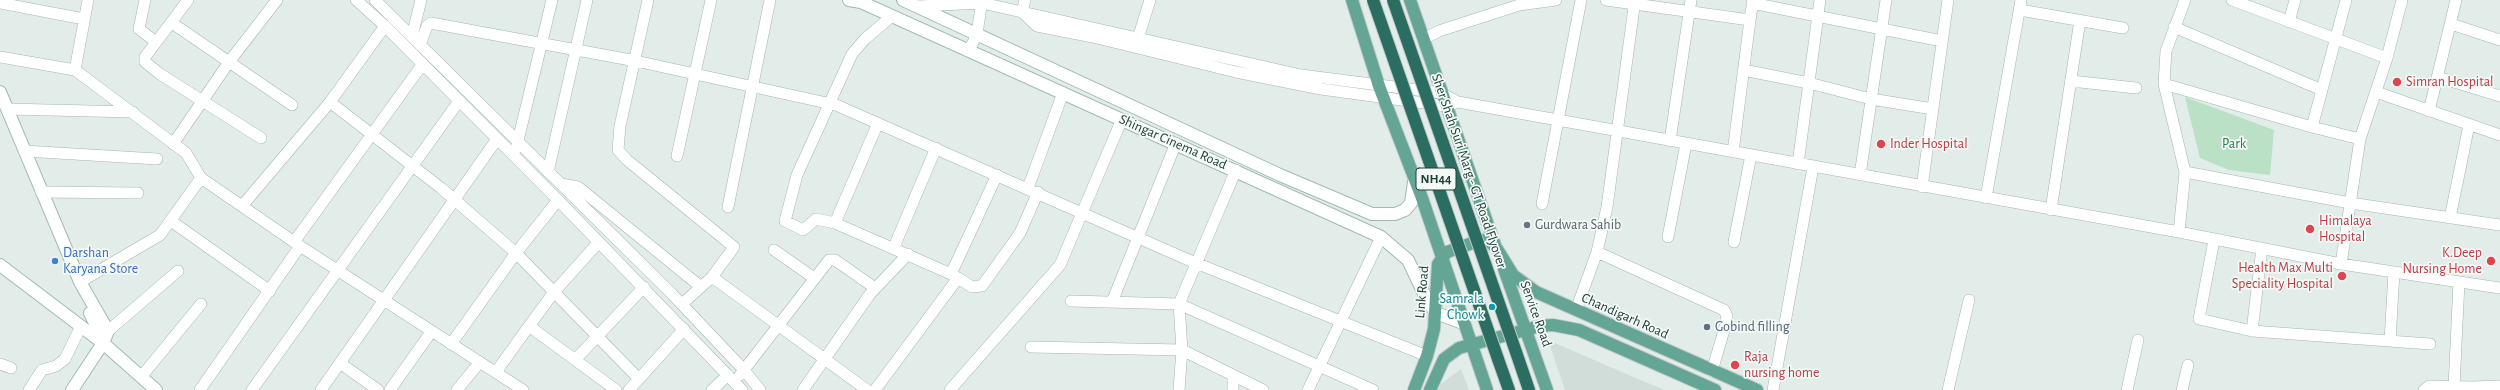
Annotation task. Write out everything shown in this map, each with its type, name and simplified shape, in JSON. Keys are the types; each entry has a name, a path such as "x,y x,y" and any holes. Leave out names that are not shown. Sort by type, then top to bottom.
{"highway":[{"name":"NH44","path":"1373,0 1509,390"},
{"name":"Sher Shah Suri Marg - GT Road Flyover","path":"1392,0 1529,390"}],"main road":[{"path":"1352,0 1379,86 1442,256 1470,344 1487,390"},
{"name":"Service Road","path":"1410,0 1441,93 1452,104 1497,249 1547,390"},
{"name":"Link Road","path":"1414,390 1427,356 1436,312 1436,272 1442,256 1453,248 1473,241 1489,241 1497,249"},
{"name":"Chandigarh Road","path":"1497,249 1513,275 1523,285 1756,390"},
{"path":"1430,390 1444,359 1455,350 1470,344 1526,329 1553,325 1579,330 1715,390"}],"street":[{"path":"75,70 88,0"},
{"path":"145,0 139,29 156,42"},
{"path":"188,0 145,57 145,62 160,74 261,138"},
{"path":"174,144 229,62 277,0"},
{"path":"356,0 385,26 497,140 516,150 548,172 682,304 737,375 742,390"},
{"path":"375,0 412,36 598,243 644,287 684,329 737,375 760,390"},
{"path":"412,36 421,0"},
{"path":"516,150 543,43 552,0"},
{"path":"548,172 587,0"},
{"path":"648,0 636,61 620,126 618,150 627,160 734,247 712,277 682,304"},
{"path":"677,156 711,0"},
{"path":"728,207 754,87 770,0"},
{"name":"Shingar Cinema Road","path":"849,0 861,2 1381,236 1408,260 1428,302 1436,312"},
{"name":"Shingar Cinema Road","path":"903,0 919,6 1280,175 1372,214 1395,214 1405,210 1411,203 1414,182"},
{"path":"1022,12 1025,0"},
{"path":"1137,43 1150,0"},
{"path":"1423,39 1439,31 1519,5 1556,0"},
{"path":"1542,204 1581,0"},
{"path":"1606,0 1690,5 1750,20"},
{"path":"1798,164 1820,0"},
{"path":"1860,175 1886,0"},
{"path":"1922,187 1948,0"},
{"path":"2179,232 2185,172 2164,84 2166,51 2185,0"},
{"path":"2234,0 2336,40 2387,58"},
{"path":"2289,22 2295,0"},
{"path":"2312,127 2346,0"},
{"path":"2340,264 2360,139 2387,58 2402,0"},
{"path":"2429,111 2456,0"},
{"path":"919,6 982,2 1137,43 1236,72 1321,89 1384,98 1452,104 1558,120 1922,187 2179,232 2340,264 2500,288"},
{"path":"969,51 977,34 982,2"},
{"path":"1576,310 1598,252 1618,131 1634,2"},
{"path":"1734,152 1752,2 1942,42"},
{"path":"0,3 84,19"},
{"path":"1670,141 1690,5"},
{"path":"1986,198 2021,5 2080,20 2123,28"},
{"path":"892,16 857,46 829,103 797,175 785,220 803,230 816,219 835,223 894,247 955,276 972,287 982,286 1020,234 1063,93"},
{"path":"2051,210 2080,20"},
{"path":"172,23 292,104"},
{"path":"420,45 430,23 577,49 829,103 1033,190 1196,263 1427,356"},
{"path":"2451,24 2500,40"},
{"path":"242,206 330,102 385,26"},
{"path":"2174,27 2322,90"},
{"path":"1137,43 1301,75 1441,93"},
{"path":"0,57 75,70 134,112 174,144 189,157 202,178 297,244 431,332 523,390"},
{"path":"200,390 270,291 297,244 371,135 422,65"},
{"path":"1744,70 1809,83 1871,99 1933,109"},
{"path":"2438,77 2500,96"},
{"path":"2071,81 2136,88"},
{"path":"2164,84 2312,127 2360,139"},
{"path":"0,92 4,111 76,287 97,327 99,340"},
{"path":"2376,92 2500,135"},
{"path":"330,102 454,200 516,253 639,379"},
{"path":"252,390 458,102"},
{"path":"4,111 134,112"},
{"path":"4,111 24,151 80,282 108,330"},
{"path":"950,390 1060,265 1122,119"},
{"path":"835,223 878,123"},
{"path":"2450,218 2469,125"},
{"path":"321,390 497,140"},
{"path":"1112,302 1176,143"},
{"path":"1668,237 1686,144"},
{"path":"894,247 936,148"},
{"path":"24,151 157,159"},
{"path":"1734,242 1751,156"},
{"path":"1773,390 1814,167"},
{"path":"1179,390 1182,350 1179,304 1236,170"},
{"path":"2185,172 2350,203 2500,225"},
{"path":"875,390 955,276 998,175"},
{"path":"80,282 160,235 202,178"},
{"path":"561,184 578,187 701,287"},
{"path":"41,192 138,193"},
{"path":"451,344 516,253 558,200"},
{"path":"171,221 270,291"},
{"path":"1308,390 1381,236"},
{"path":"2214,240 2199,319 2252,331 2430,344"},
{"path":"496,372 554,292 598,243"},
{"path":"2252,331 2262,248"},
{"path":"774,250 814,278"},
{"path":"1598,252 1724,310 1727,316 1725,327 1712,371"},
{"path":"803,390 875,288 908,254"},
{"path":"712,390 737,375 779,326 826,261 832,259 875,288"},
{"path":"0,265 99,340 156,390"},
{"path":"72,390 99,340 108,330 178,271"},
{"path":"2390,341 2394,272"},
{"path":"712,277 867,390"},
{"path":"2454,386 2459,282"},
{"path":"574,360 644,287"},
{"path":"1948,390 1969,300"},
{"path":"1071,301 1179,304 1373,390"},
{"path":"141,377 201,304"},
{"path":"1436,312 1463,323"},
{"path":"29,390 42,370 56,366 65,359 81,326"},
{"path":"529,326 616,390"},
{"path":"629,390 684,329"},
{"path":"390,390 431,332"},
{"path":"2126,390 2138,340"},
{"path":"1031,347 1182,350 1263,390"},
{"path":"457,390 480,362"},
{"path":"340,363 378,390"},
{"path":"0,364 11,368"},
{"path":"2182,390 2188,365"},
{"path":"1233,375 1233,390"},
{"path":"2424,390 2428,386 2454,386 2472,389 2500,386"}],"shaded area":[{"path":"1548,340 1638,379 1665,390 1565,390"},
{"path":"1461,369 1469,390 1438,390 1441,384"}],"green space":[{"name":"Park","path":"2185,97 2274,130 2270,175 2229,170 2200,158"}],"place":[{"name":"Simran Hospital","path":"2397,82"},
{"name":"Inder Hospital","path":"1881,144"},
{"name":"Gurdwara Sahib","path":"1527,225"},
{"name":"Himalaya Hospital","path":"2310,229"},
{"name":"Darshan Karyana Store","path":"55,261"},
{"name":"K.Deep Nursing Home","path":"2491,261"},
{"name":"Health Max Multi Speciality Hospital","path":"2342,276"},
{"name":"Samrala Chowk","path":"1492,307"},
{"name":"Gobind filling","path":"1707,327"},
{"name":"Raja nursing home","path":"1735,365"}]}
